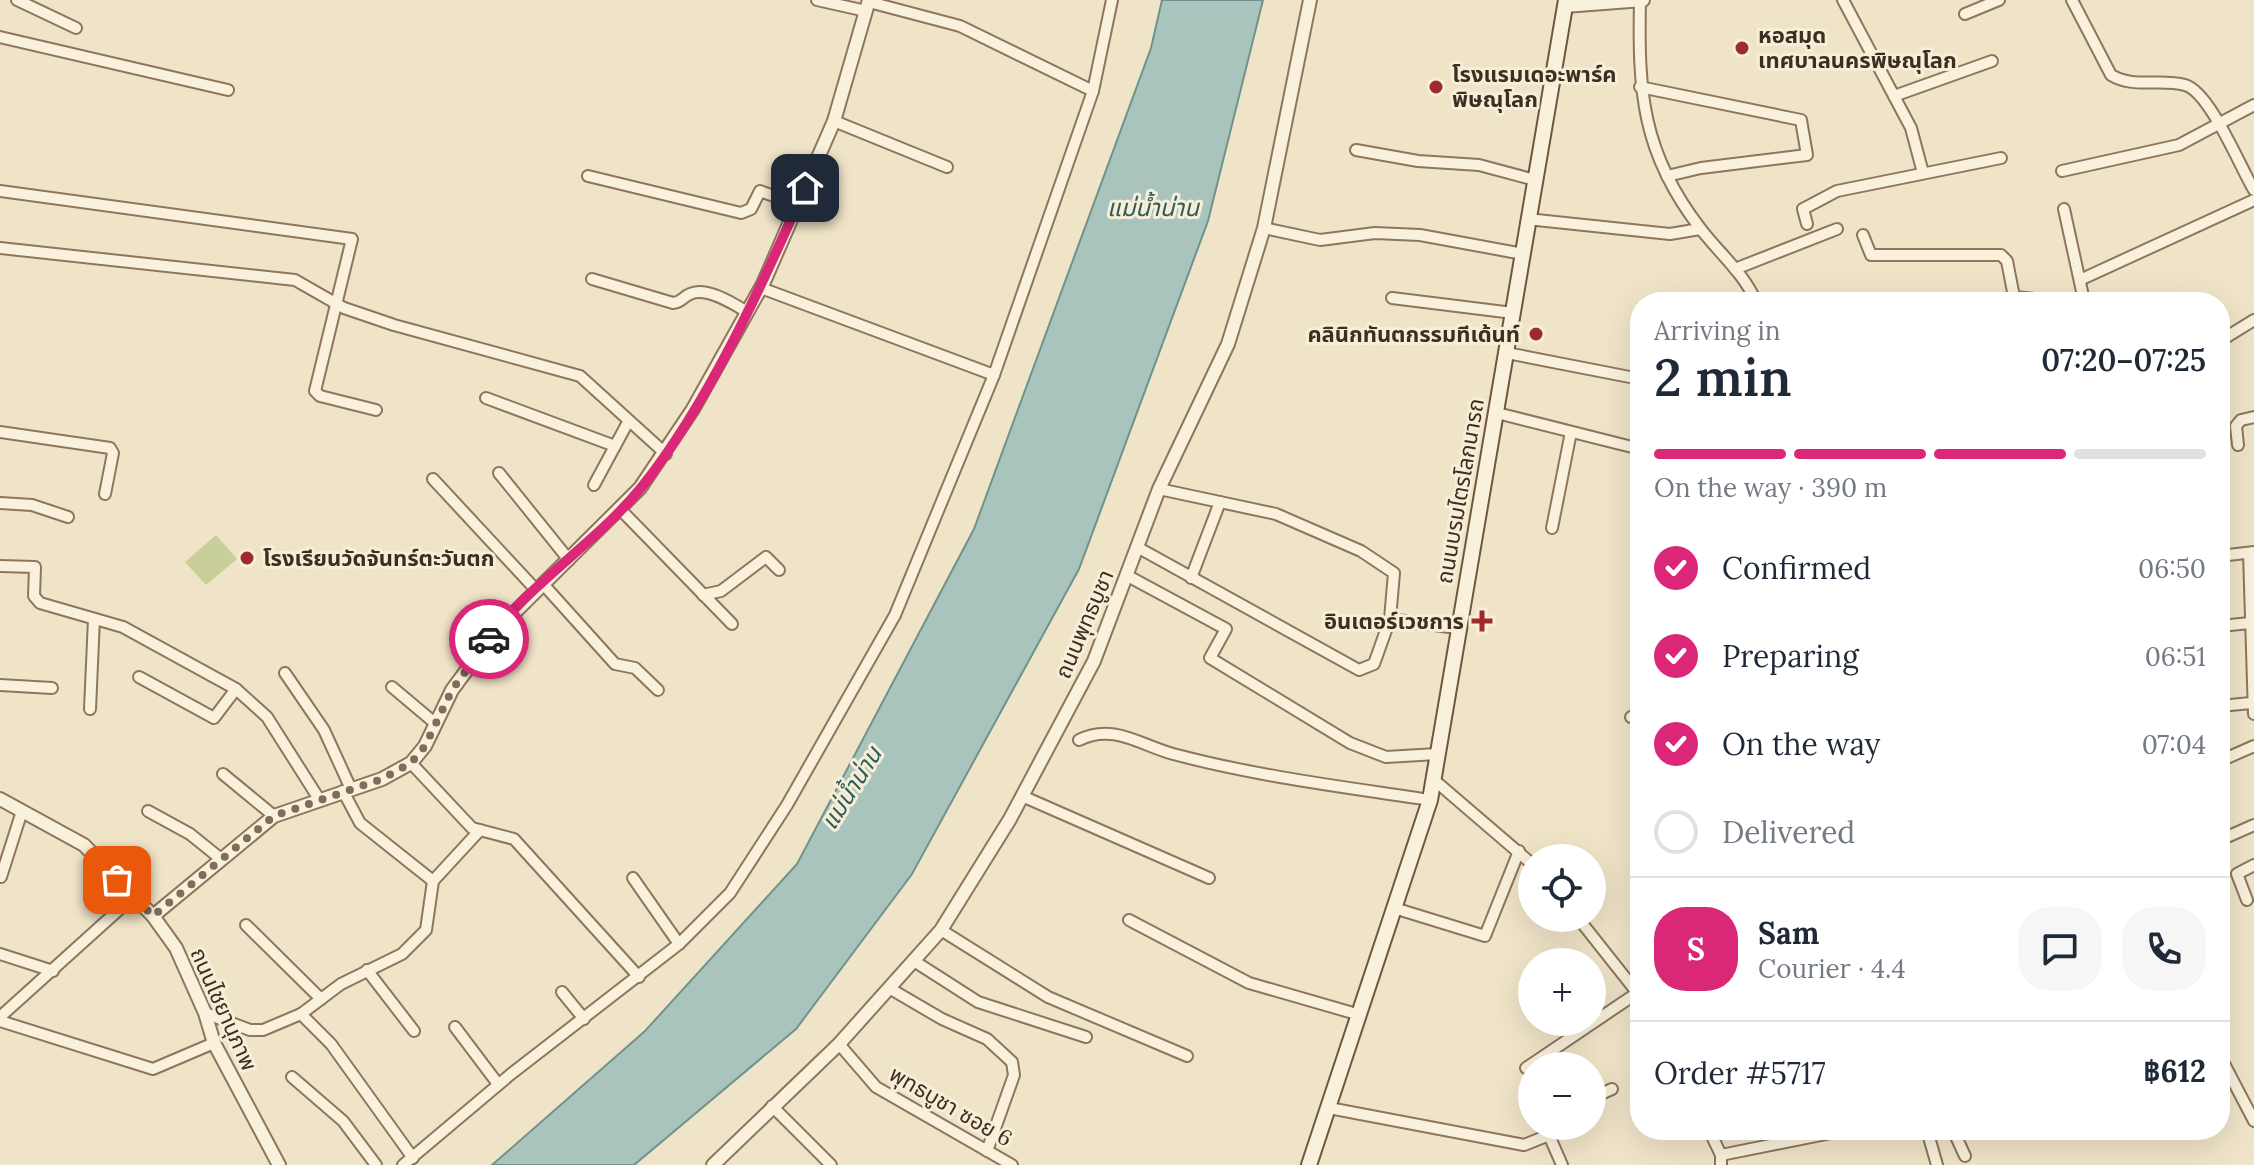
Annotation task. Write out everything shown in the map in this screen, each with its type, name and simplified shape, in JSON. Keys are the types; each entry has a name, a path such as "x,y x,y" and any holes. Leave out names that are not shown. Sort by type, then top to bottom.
{"main road":[{"name":"ถนนบรมไตรโลกนารถ","path":"1309,1165 1430,800 1565,3"}],"street":[{"path":"17,0 76,28"},
{"path":"817,0 868,4 960,26 1093,91"},
{"path":"403,1165 498,1084 679,944 739,880 787,805 895,615 994,375 1093,91 1112,0"},
{"name":"ถนนพุทธบูชา","path":"713,1165 839,1044 941,930 1022,796 1094,661 1159,489 1228,344 1264,228 1310,0"},
{"path":"1565,3 1642,0 1640,87 1647,130 1667,176 1700,229 1735,269 1750,292"},
{"path":"1843,0 1911,128 1923,173"},
{"path":"1965,14 1999,0"},
{"path":"2072,0 2111,75 2132,83 2184,85 2201,97 2254,190"},
{"path":"153,916 274,816 382,779 411,763 436,724 452,690 495,632 621,510 666,454 761,288 834,121 868,4"},
{"path":"0,37 228,90"},
{"path":"1894,96 1992,61"},
{"path":"1640,87 1801,120 1807,155 1701,168 1667,176"},
{"path":"2062,171 2179,145 2254,105"},
{"path":"834,121 947,167"},
{"path":"1356,150 1418,161 1479,165 1535,180"},
{"path":"1807,224 1803,209 1832,193 2001,158"},
{"path":"2242,170 2254,164"},
{"path":"588,176 741,213 751,209 760,191 782,199 795,211"},
{"path":"0,191 352,239 315,391 320,396 376,410"},
{"path":"2082,279 2254,200"},
{"path":"2064,209 2083,292"},
{"path":"1527,219 1670,234 1700,229"},
{"path":"1264,228 1320,240 1375,233 1420,235 1523,254"},
{"path":"1735,269 1837,229"},
{"path":"1863,235 1871,255 2001,255 2007,261 2013,292"},
{"path":"0,248 295,280 336,304 394,325 580,376 666,454"},
{"path":"592,279 673,303 679,303 692,293 700,293 730,302 747,312"},
{"path":"761,288 994,375"},
{"path":"1392,298 1513,313"},
{"path":"2230,335 2254,320"},
{"path":"1507,353 1630,377"},
{"path":"486,398 615,446"},
{"path":"1497,413 1630,447"},
{"path":"2238,445 2236,426 2241,420 2254,417"},
{"path":"594,485 628,422"},
{"path":"0,432 110,448 113,453 105,494"},
{"path":"1552,528 1571,432"},
{"path":"499,473 569,560"},
{"path":"433,479 615,664 635,668 658,690"},
{"path":"1137,547 1359,670 1368,670 1374,664 1390,619 1394,573 1361,551 1276,514 1159,489"},
{"path":"1191,578 1220,502"},
{"path":"0,503 32,505 68,517"},
{"path":"621,510 732,624"},
{"path":"2230,555 2251,552 2253,708 2230,707"},
{"path":"703,595 721,591 766,557 779,570"},
{"path":"0,566 35,567 34,596 40,603 123,627 236,689 267,717 319,799"},
{"path":"1126,575 1226,629 1210,658 1350,743 1386,757 1437,754"},
{"path":"90,709 94,619"},
{"path":"1390,619 1457,628"},
{"path":"2230,625 2250,623"},
{"path":"285,673 324,730 360,823 433,881"},
{"path":"139,677 214,718 236,689"},
{"path":"0,685 52,688"},
{"path":"392,687 436,724"},
{"path":"1079,740 1101,733 1121,734 1175,755 1264,776 1430,800"},
{"path":"2230,757 2254,746"},
{"path":"411,763 463,820 480,830 514,839 639,977"},
{"path":"223,774 274,816"},
{"path":"1433,779 1518,850"},
{"path":"1022,796 1209,878"},
{"name":"ถนนไชยานุภาพ","path":"0,799 84,845 153,916 176,948 205,1013 214,1043 277,1164"},
{"path":"1,877 22,811"},
{"path":"148,811 190,834 221,859"},
{"path":"2230,836 2254,825"},
{"path":"205,1013 250,1030 263,1030 301,1014 367,970 402,954 426,930 433,881 480,830"},
{"path":"1394,908 1485,936 1518,854"},
{"path":"2247,900 2237,874 2254,865"},
{"path":"633,878 679,944"},
{"path":"0,1019 133,897"},
{"path":"1129,920 1249,983 1360,1015"},
{"path":"246,925 321,999"},
{"path":"941,930 1048,997 1187,1056"},
{"path":"1589,932 1630,984"},
{"path":"0,954 53,971"},
{"path":"914,961 978,1002 1086,1037"},
{"path":"367,970 414,1031"},
{"path":"889,988 942,1019 987,1039 1012,1062 1012,1081 987,1151"},
{"path":"562,992 584,1019"},
{"path":"1551,1052 1630,1001"},
{"path":"301,1014 331,1044 413,1158"},
{"path":"0,1019 156,1069 214,1043"},
{"path":"455,1027 498,1084"},
{"name":"พุทธบูชา ซอย 6","path":"839,1044 876,1087 1012,1165"},
{"path":"2230,1075 2254,1121"},
{"path":"292,1077 343,1121 376,1165"},
{"path":"1606,1092 1612,1089"},
{"path":"772,1106 831,1165"},
{"path":"1329,1108 1524,1145 1532,1140"},
{"path":"1551,1140 1562,1165"},
{"path":"1713,1140 1721,1160 1804,1140"},
{"path":"1930,1140 1937,1165"},
{"path":"1958,1140 1965,1156"}],"green space":[{"path":"216,535 237,559 206,585 185,562"}],"water":[{"name":"แม่น้ำน่าน","path":"1162,0 1263,0 1208,221 1079,569 912,874 796,1029 634,1165 492,1165 645,1031 797,864 974,529 1151,48"}],"way so far":[{"path":"117,880 153,916 274,816 287,809 382,779 411,763 425,746 452,690 489,639"}],"place":[{"name":"หอสมุด เทศบาลนครพิษณุโลก","path":"1742,48"},
{"name":"โรงแรมเดอะพาร์ค พิษณุโลก","path":"1436,87"},
{"name":"คลินิกทันตกรรมทีเด้นท์","path":"1536,334"},
{"name":"โรงเรียนวัดจันทร์ตะวันตก","path":"247,558"},
{"name":"อินเตอร์เวชการ","path":"1482,621"}],"route":[{"path":"489,639 621,510 666,454 763,284 805,188"}]}
